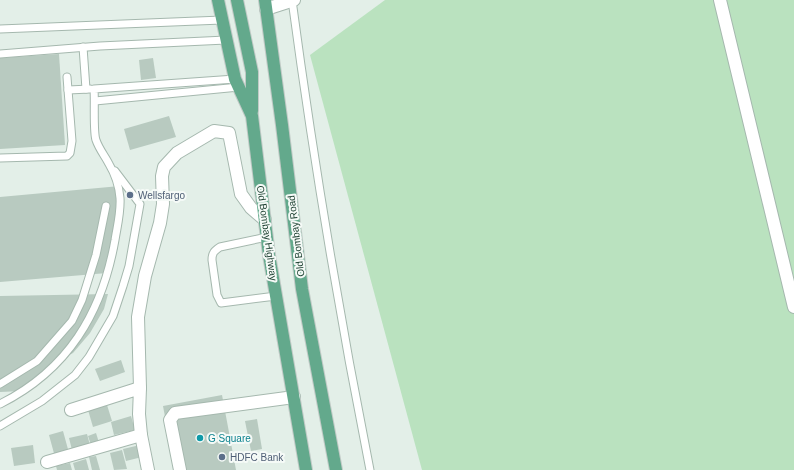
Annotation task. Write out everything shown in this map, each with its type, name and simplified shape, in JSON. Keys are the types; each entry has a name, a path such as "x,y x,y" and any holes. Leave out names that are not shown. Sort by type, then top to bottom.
{"main road":[{"name":"Old Bombay Highway","path":"218,0 237,83 252,116 267,237 306,470"},
{"path":"237,0 252,72 252,116"},
{"name":"Old Bombay Road","path":"265,4 282,125 302,289 336,470"}],"street":[{"path":"265,4 293,0"},
{"path":"720,0 794,306"},
{"path":"148,470 141,435 139,414 140,388 138,317 145,276 160,223 163,204 162,176 164,167 177,153 214,131 229,133 241,194 251,208 265,220"},
{"path":"70,410 140,388"},
{"path":"180,470 170,420 175,414 294,397"},
{"path":"47,461 141,435"}],"lane":[{"path":"293,0 299,50 332,262 370,470"},
{"path":"0,29 222,20"},
{"path":"0,54 83,47 226,40"},
{"path":"83,47 86,89"},
{"path":"0,158 67,156 70,153 72,141 67,77"},
{"path":"68,90 237,83"},
{"path":"94,101 237,83"},
{"path":"0,426 42,401 75,375 89,357 113,316 129,266 140,204 110,164 95,138 94,89"},
{"path":"0,404 10,399 47,373 76,341 91,316 106,281 120,212 118,184 110,164"},
{"path":"0,384 37,361 72,321 82,300 94,262 106,206"},
{"path":"267,237 220,247 214,251 212,260 217,295 222,303 276,296"}],"green space":[{"path":"385,0 794,0 794,470 422,470 310,55"}],"building":[{"path":"59,54 65,145 0,149 0,58"},
{"path":"153,58 156,78 141,80 139,60"},
{"path":"169,116 176,137 130,150 124,129"},
{"path":"120,186 116,231 118,249 106,260 107,273 0,282 0,197"},
{"path":"108,294 104,309 90,333 73,353 59,360 22,391 0,392 0,296"},
{"path":"121,360 125,372 100,381 95,369"},
{"name":"G Square","path":"222,395 236,470 175,470 163,406"},
{"path":"107,405 112,421 93,427 88,410"},
{"path":"131,416 135,430 114,435 111,422"},
{"path":"257,419 262,449 251,451 245,421"},
{"path":"63,431 69,453 55,457 49,435"},
{"path":"96,433 100,446 92,448 88,436"},
{"path":"87,434 91,449 73,454 69,438"},
{"path":"33,445 35,463 14,466 11,448"},
{"path":"140,445 142,457 126,461 123,449"},
{"path":"122,450 127,469 114,470 110,453"},
{"path":"96,456 100,470 92,470 89,457"},
{"path":"86,459 89,470 75,470 73,463"},
{"path":"70,463 72,470 57,470 56,466"}],"place":[{"name":"Wellsfargo","path":"130,195"},
{"name":"G Square","path":"200,438"},
{"name":"HDFC Bank","path":"222,457"}]}
